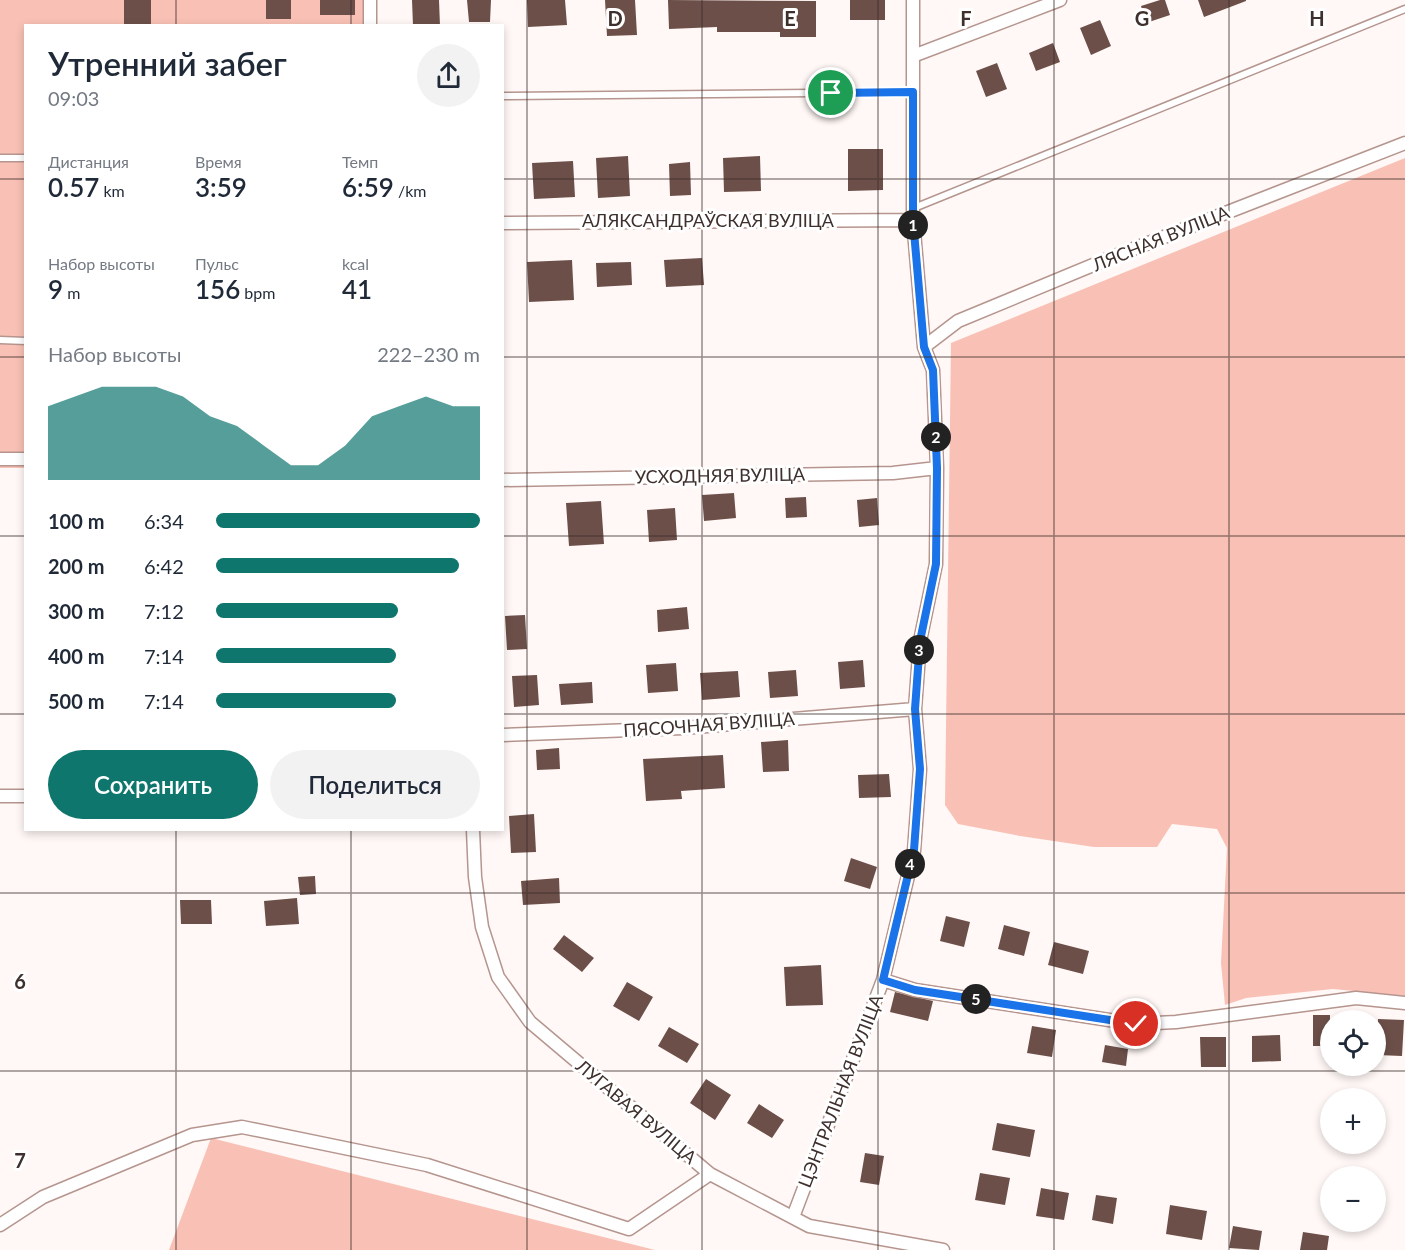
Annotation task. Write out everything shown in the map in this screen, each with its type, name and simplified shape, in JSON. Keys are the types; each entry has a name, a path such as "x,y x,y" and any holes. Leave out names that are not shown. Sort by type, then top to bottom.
{"street":[{"path":"370,0 370,24"},
{"name":"ЦЭНТРАЛЬНАЯ ВУЛІЦА","path":"793,1217 883,980 914,850 920,769 915,709 920,641 936,564 937,468 933,370 924,347 913,214 913,0"},
{"path":"913,56 1060,0"},
{"name":"ЛЯСНАЯ ВУЛІЦА","path":"924,347 958,321 1121,254 1405,143"},
{"name":"АЛЯКСАНДРАЎСКАЯ ВУЛІЦА","path":"504,223 913,214"},
{"path":"0,459 24,459"},
{"name":"УСХОДНЯЯ ВУЛІЦА","path":"504,480 893,472 937,468"},
{"name":"ПЯСОЧНАЯ ВУЛІЦА","path":"504,735 683,728 915,709"},
{"path":"0,796 24,796"},
{"name":"ЛУГАВАЯ ВУЛІЦА","path":"473,831 475,877 482,927 498,977 530,1022 710,1174 810,1226 943,1250"},
{"path":"883,980 915,990 1136,1024 1176,1023 1356,998 1405,1003"},
{"path":"0,1225 43,1197 192,1135 242,1127 427,1165 629,1229 710,1174"}],"lane":[{"path":"913,214 1405,9"},
{"path":"504,96 913,92"},
{"path":"0,158 24,158"},
{"path":"0,340 24,341"}],"shaded area":[{"path":"0,0 370,0 370,24 24,24 24,468 0,468"},
{"path":"1405,158 1405,996 1333,989 1246,998 1225,1005 1221,963 1227,848 1217,829 1172,824 1157,847 1094,847 958,824 945,805 951,343"},
{"path":"211,1138 655,1250 169,1250"}],"building":[{"path":"124,0 151,0 151,24 124,24"},
{"path":"266,0 291,0 291,19 266,19"},
{"path":"320,0 355,0 355,15 320,15"},
{"path":"412,0 439,0 440,24 413,24"},
{"path":"467,0 491,0 490,22 469,22"},
{"path":"527,0 565,0 567,25 528,27"},
{"path":"605,0 635,0 637,35 607,36"},
{"path":"668,0 816,1 816,37 780,37 780,32 717,32 717,27 669,29"},
{"path":"850,0 885,0 885,20 850,20"},
{"path":"1165,0 1170,15 1146,23 1141,6"},
{"path":"1198,0 1246,0 1246,1 1204,17"},
{"path":"1100,20 1111,46 1091,55 1080,28"},
{"path":"1053,43 1060,62 1036,71 1029,53"},
{"path":"997,63 1007,89 986,97 976,71"},
{"path":"848,149 883,149 883,190 848,191"},
{"path":"628,156 630,196 598,198 596,158"},
{"path":"760,156 761,191 724,192 723,158"},
{"path":"573,161 575,197 534,199 532,163"},
{"path":"690,162 691,195 670,196 669,164"},
{"path":"702,258 704,285 666,287 664,260"},
{"path":"572,260 574,300 529,302 527,262"},
{"path":"631,262 632,285 597,287 596,263"},
{"path":"734,493 736,518 704,521 702,495"},
{"path":"806,497 807,517 786,518 785,498"},
{"path":"877,498 879,525 859,527 857,500"},
{"path":"601,501 604,544 569,546 566,503"},
{"path":"675,508 677,540 649,542 647,510"},
{"path":"687,607 689,629 658,632 657,610"},
{"path":"525,615 527,649 507,650 505,616"},
{"path":"863,660 865,687 840,689 838,662"},
{"path":"676,663 678,691 648,693 646,665"},
{"path":"796,670 798,696 770,698 768,672"},
{"path":"738,671 740,697 702,700 700,673"},
{"path":"537,675 539,705 514,707 512,676"},
{"path":"592,682 593,703 561,705 559,684"},
{"path":"788,740 789,771 763,772 761,742"},
{"path":"559,748 560,769 537,770 536,750"},
{"path":"723,755 725,788 681,791 682,799 646,801 643,759"},
{"path":"889,774 891,797 859,798 858,775"},
{"path":"534,814 536,852 511,853 509,816"},
{"path":"851,858 877,867 870,889 844,881"},
{"path":"315,876 316,894 300,895 298,877"},
{"path":"559,878 560,903 523,905 521,881"},
{"path":"297,898 299,924 266,926 264,901"},
{"path":"180,900 211,900 212,924 181,924"},
{"path":"946,916 970,922 964,947 940,941"},
{"path":"1004,925 1030,932 1024,956 998,949"},
{"path":"564,935 594,958 582,972 553,949"},
{"path":"1054,942 1089,951 1083,974 1048,965"},
{"path":"821,965 823,1005 786,1006 784,967"},
{"path":"627,982 653,997 639,1021 613,1006"},
{"path":"895,992 933,1001 928,1021 890,1012"},
{"path":"1313,1015 1320,1015 1320,1046 1313,1046"},
{"path":"1386,1019 1404,1020 1402,1056 1386,1055"},
{"path":"1032,1026 1056,1030 1052,1057 1027,1053"},
{"path":"669,1027 699,1044 687,1063 658,1046"},
{"path":"1280,1035 1281,1061 1252,1062 1252,1036"},
{"path":"1200,1037 1226,1037 1226,1067 1201,1067"},
{"path":"1105,1045 1128,1049 1126,1066 1102,1062"},
{"path":"706,1079 731,1095 715,1120 690,1103"},
{"path":"759,1104 784,1120 772,1138 747,1123"},
{"path":"997,1123 1035,1130 1030,1157 992,1150"},
{"path":"865,1153 884,1156 879,1185 860,1182"},
{"path":"980,1173 1010,1178 1005,1205 975,1200"},
{"path":"1041,1188 1069,1193 1064,1220 1036,1216"},
{"path":"1096,1195 1117,1198 1113,1224 1092,1220"},
{"path":"1170,1205 1207,1211 1202,1240 1166,1234"},
{"path":"1233,1226 1262,1231 1259,1250 1229,1248"},
{"path":"1303,1232 1329,1236 1327,1250 1300,1250"}],"route":[{"path":"831,93 913,92 913,220 924,347 933,370 937,468 936,564 920,641 915,709 920,769 914,850 883,980 915,990 1136,1024"}]}
